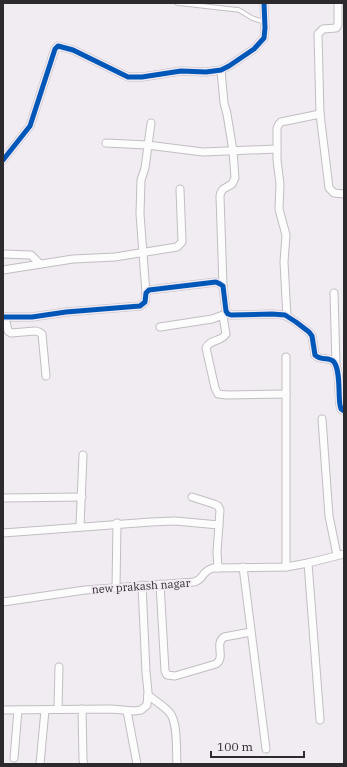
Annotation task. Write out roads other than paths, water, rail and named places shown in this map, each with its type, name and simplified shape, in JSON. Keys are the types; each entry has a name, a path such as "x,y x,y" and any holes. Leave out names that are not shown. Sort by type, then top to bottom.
{"street":[{"path":"3,160 30,126 54,48 58,46 73,50 128,77 142,78 181,71 206,72 221,70 245,56 260,44 264,38 264,3"},
{"path":"338,3 338,25 336,28 322,29 318,34 320,114 329,188 334,193 344,194"},
{"path":"221,70 224,103 233,151 234,182 224,188 221,191 220,196 222,286 226,311 226,334 221,339 208,344 206,348 214,388 218,394 227,395 286,394"},
{"path":"288,316 284,268 286,235 279,209 280,184 276,128 281,122 320,114"},
{"path":"46,376 42,334 35,331 11,333 8,331 4,317 32,317 66,312 140,306 145,302 146,293 140,214 141,180 146,168 147,145 151,123"},
{"path":"106,143 147,145 197,152 277,149"},
{"path":"3,270 73,259 115,257 177,247 182,242 180,189"},
{"path":"3,254 31,255 40,264"},
{"path":"146,293 153,289 172,288 211,281 222,286"},
{"path":"334,293 336,365 340,405 341,409 344,411"},
{"path":"160,327 196,322 226,315 280,314 288,316 309,332 312,336 315,355 323,359 333,361 336,365"},
{"path":"286,356 286,567"},
{"path":"322,419 329,516 341,555"},
{"path":"80,526 83,455"},
{"path":"3,498 82,497"},
{"path":"192,497 218,506 221,515 217,552 218,568"},
{"path":"3,533 80,526 175,521 219,525"},
{"path":"116,588 117,524"},
{"name":"new prakash nagar","path":"3,602 68,592 194,582 199,581 207,570 243,567 286,567 341,555"},
{"path":"308,563 320,720"},
{"path":"243,567 266,749"},
{"path":"160,584 165,671 167,675 175,676 220,662 220,639 251,632"},
{"path":"3,710 82,709 127,711 141,710 147,705 148,695 142,585"},
{"path":"58,710 59,667"},
{"path":"148,695 173,717 177,764"},
{"path":"82,709 84,764"},
{"path":"14,758 18,710"},
{"path":"40,764 45,710"},
{"path":"127,711 137,764"}],"lane":[{"path":"177,3 239,10 252,18 265,22"}]}
